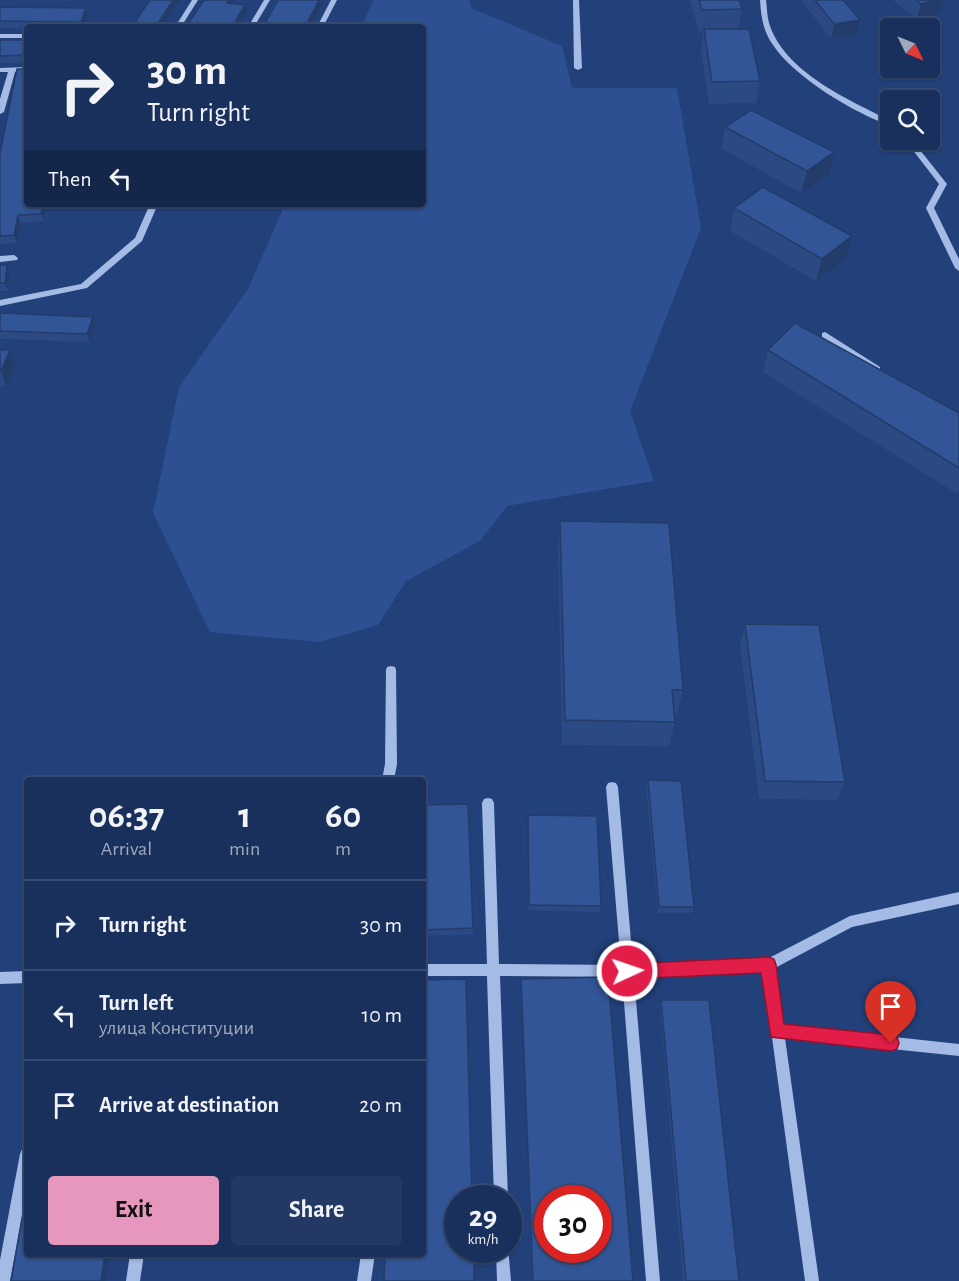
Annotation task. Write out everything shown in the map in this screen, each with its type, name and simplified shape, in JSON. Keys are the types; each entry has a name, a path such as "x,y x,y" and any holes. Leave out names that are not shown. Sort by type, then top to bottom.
{"street":[{"path":"180,24 195,0"},
{"path":"253,24 267,0"},
{"path":"322,24 334,0"},
{"path":"576,0 578,68"},
{"path":"763,0 771,41 823,90 880,118"},
{"path":"0,36 24,36"},
{"path":"0,70 24,69"},
{"path":"0,112 12,70"},
{"path":"916,150 943,184 930,208 959,268"},
{"path":"0,303 84,286 139,239 153,207"},
{"path":"0,259 14,258"},
{"path":"825,335 882,373"},
{"path":"388,777 391,670"},
{"path":"612,787 653,1281"},
{"path":"488,803 500,1185"},
{"path":"426,970 627,971 768,965 850,922 959,898"},
{"path":"768,965 812,1281"},
{"path":"0,978 24,977"},
{"path":"777,1031 959,1050"},
{"path":"3,1281 24,1170"},
{"path":"133,1281 137,1257"},
{"path":"364,1281 368,1257"},
{"path":"503,1263 504,1281"}],"shaded area":[{"path":"374,0 469,0 471,8 562,46 572,88 677,88 701,228 630,411 654,481 507,506 480,541 406,581 378,625 320,642 210,632 153,513 179,387 248,289 284,207 426,207 426,24 362,24"}],"building":[{"path":"150,0 173,0 158,24 135,22"},
{"path":"204,0 229,0 227,3 245,5 234,24 188,24"},
{"path":"278,0 319,0 307,24 265,24"},
{"path":"699,0 739,0 742,9 702,10"},
{"path":"815,0 843,0 860,20 834,24"},
{"path":"916,0 936,0 921,4"},
{"path":"0,7 86,8 81,22 0,21"},
{"path":"704,29 749,29 760,81 712,82"},
{"path":"0,40 24,40 24,55 0,56"},
{"path":"17,69 24,69 24,207 42,207 41,214 18,215 14,235 0,236 0,153"},
{"path":"751,110 834,152 807,171 725,127"},
{"path":"763,187 852,236 822,259 734,208"},
{"path":"0,265 7,265 5,283 0,283"},
{"path":"0,313 93,317 87,334 0,331"},
{"path":"795,323 959,413 959,468 768,350"},
{"path":"0,350 10,350 1,371 0,371"},
{"path":"560,521 669,523 683,690 672,690 675,722 565,720"},
{"path":"745,624 819,625 845,782 765,781"},
{"path":"648,780 681,781 694,907 659,907"},
{"path":"468,804 473,928 426,930 426,805"},
{"path":"528,815 597,816 601,906 529,905"},
{"path":"608,977 633,1281 533,1281 521,979"},
{"path":"466,979 472,1185 444,1185 444,1263 474,1263 474,1281 384,1281 385,1257 426,1257 426,980"},
{"path":"661,1000 709,1000 739,1281 686,1281"},
{"path":"24,1207 24,1257 105,1257 101,1281 11,1281"}],"route":[{"path":"627,971 768,965 777,1031 891,1043"}]}
